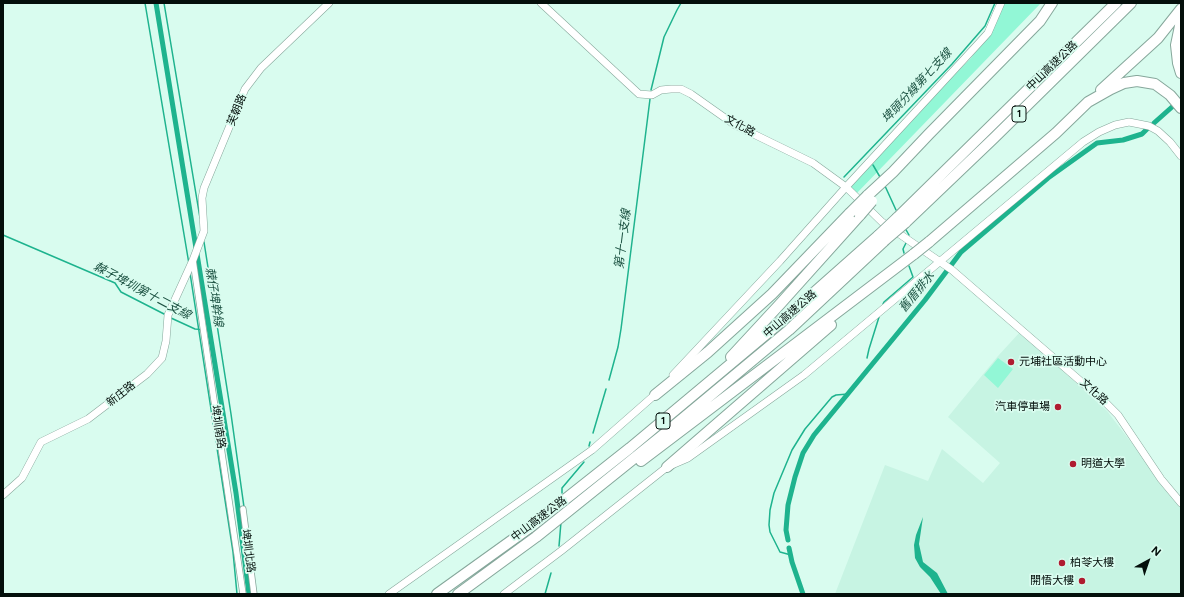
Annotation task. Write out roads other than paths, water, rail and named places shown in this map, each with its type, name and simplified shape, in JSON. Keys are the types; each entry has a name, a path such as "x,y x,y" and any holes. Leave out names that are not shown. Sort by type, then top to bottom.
{"highway":[{"path":"1040,21 1052,3"},
{"path":"655,395 708,352 772,294 850,213 869,198 929,134 1059,3"},
{"name":"中山高速公路","path":"901,221 1116,3"},
{"name":"中山高速公路","path":"438,594 528,528 630,448 882,238 994,138 1131,3"},
{"path":"536,537 667,442 929,242 1056,133 1158,38 1181,9"},
{"path":"1181,21 1176,45 1181,73"},
{"path":"1088,102 1117,86 1124,83 1137,81 1155,84 1170,95 1181,108"},
{"path":"630,448 711,378 860,215 869,198"},
{"name":"中山高速公路","path":"458,594 536,537 664,435 789,330 882,238"},
{"path":"667,467 790,362 889,274"}],"street":[{"name":"芙朝路","path":"193,260 204,231 202,198 204,188 245,88 261,68 329,3"},
{"name":"文化路","path":"541,3 639,94 652,95 662,90 681,89 692,94 735,125 813,163 846,187 882,222 951,268 995,305 1118,415 1162,479 1181,503"},
{"path":"389,594 592,450 655,395 780,261 978,44 988,32 1001,3"},
{"path":"504,594 667,467 688,458 804,375 942,262 1083,142 1099,132 1115,125 1130,122 1149,126 1158,131 1170,142 1181,156"},
{"name":"新庄路","path":"3,495 22,478 41,442 88,419 146,374 162,358 166,341 168,315 193,260"},
{"name":"埤圳南路","path":"193,260 243,594"},
{"name":"埤圳北路","path":"243,509 254,594"}],"waterway":[{"path":"145,3 189,264"},
{"name":"棘仔埤幹線","path":"156,3 236,493 249,594"},
{"path":"164,3 200,218"},
{"name":"第十一支線","path":"651,90 664,37 681,3"},
{"name":"埤頭分線第七支線","path":"844,177 952,64 985,26 995,3"},
{"name":"第十一支線","path":"609,380 618,347 621,329 650,99"},
{"name":"舊厝排水","path":"1154,123 1172,107"},
{"name":"舊厝排水","path":"788,540 786,530 788,505 803,453 814,435 925,300 961,252 1048,178 1097,143 1123,140 1142,134 1147,129"},
{"path":"873,165 880,177"},
{"path":"885,186 896,210"},
{"path":"905,228 909,235"},
{"name":"棘子埤圳第十二支線","path":"3,235 115,283 121,292 166,315"},
{"path":"204,242 244,507"},
{"path":"904,253 903,249 906,243"},
{"path":"883,304 913,277 909,266"},
{"path":"190,273 233,552 237,594"},
{"path":"867,358 879,317"},
{"name":"棘子埤圳第十二支線","path":"171,318 195,329 208,330"},
{"name":"舊厝排水","path":"864,376 865,371"},
{"name":"第十一支線","path":"593,433 606,389"},
{"path":"791,555 780,552 770,532 770,510 774,493 792,450 805,429 832,397 836,395 848,394"},
{"name":"第十一支線","path":"589,446 590,442"},
{"name":"第十一支線","path":"562,493 562,488 584,462"},
{"name":"第十一支線","path":"559,546 561,522"},
{"name":"舊厝排水","path":"789,548 792,562 803,594"},
{"name":"第十一支線","path":"545,594 551,573"}],"place":[{"name":"元埔社區活動中心","path":"1011,362"},
{"name":"汽車停車場","path":"1058,407"},
{"name":"明道大學","path":"1073,464"},
{"name":"柏苓大樓","path":"1062,563"},
{"name":"開悟大樓","path":"1082,581"}]}
